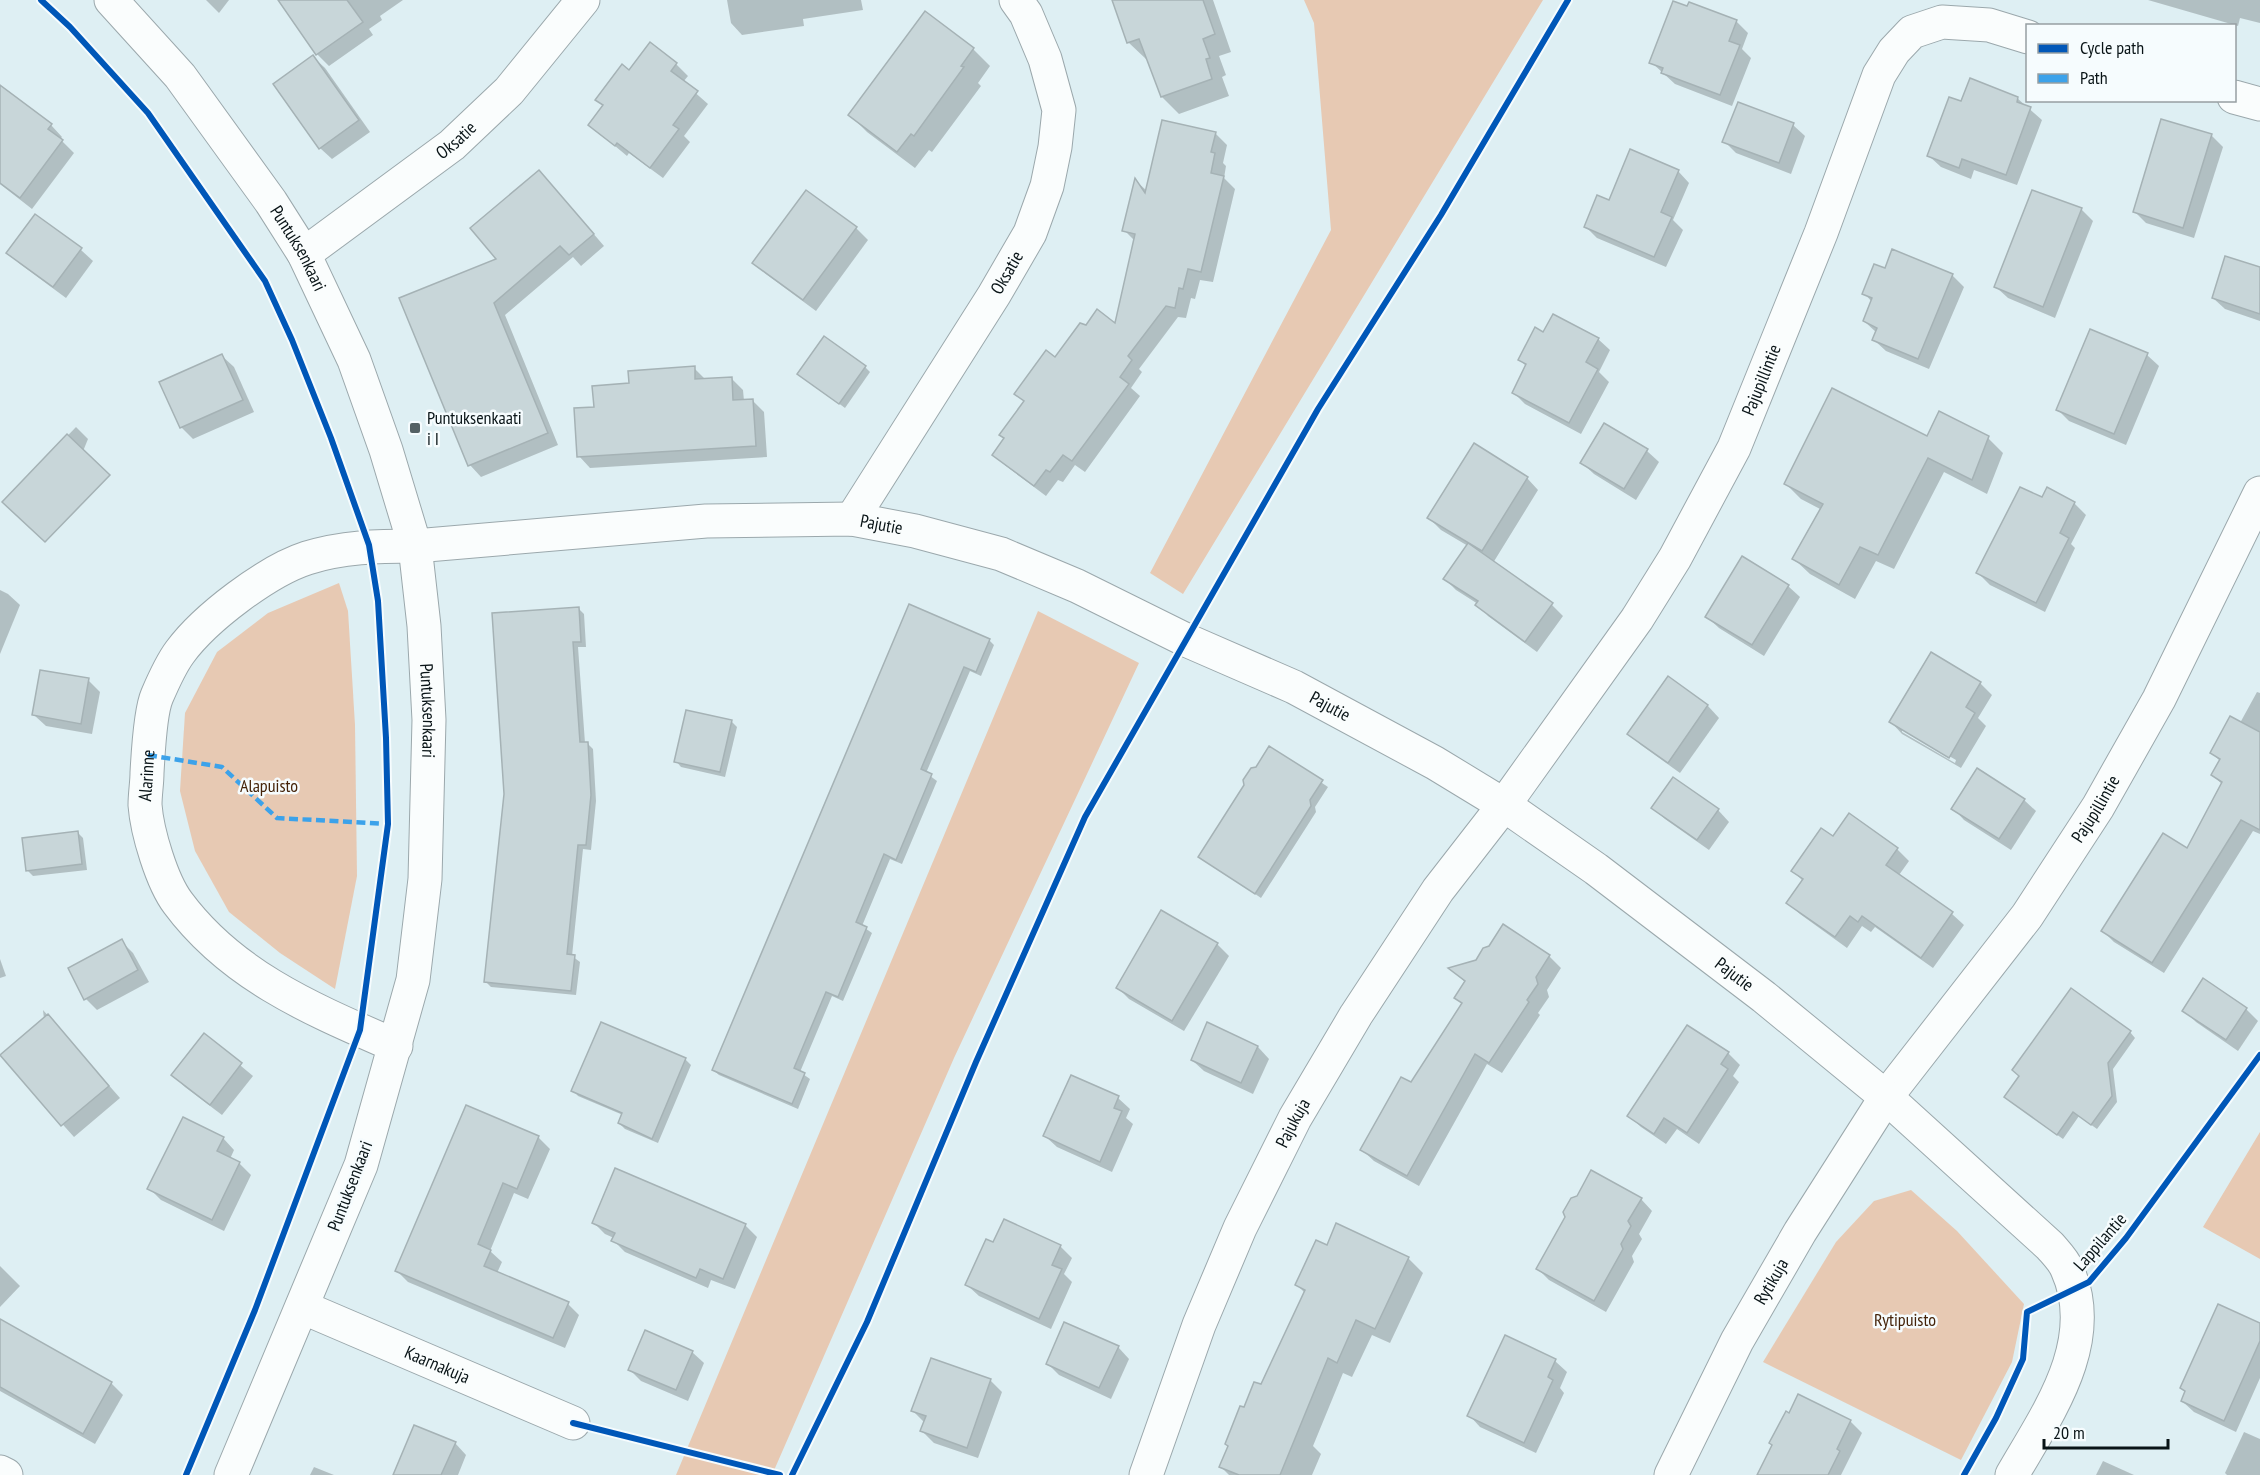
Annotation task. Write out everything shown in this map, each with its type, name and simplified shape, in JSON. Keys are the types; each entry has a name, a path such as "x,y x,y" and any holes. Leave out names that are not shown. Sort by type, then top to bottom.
{"street":[{"name":"Puntuksenkaari","path":"111,0 180,76 271,202 304,254 354,360 386,450 415,546 424,626 429,720 425,879 413,980 361,1165 231,1475"},
{"name":"Oksatie","path":"304,254 452,145 509,91 583,0"},
{"name":"Oksatie","path":"852,519 994,296 1030,233 1047,186 1055,147 1059,110 1045,59 1026,14 1016,0"},
{"name":"Pajupillintie","path":"1504,805 1637,619 1675,558 1734,448 1821,233 1879,75 1894,51 1912,32 1942,22 1989,25 2026,36"},
{"path":"2236,97 2260,104"},
{"name":"Pajupillintie","path":"1886,1097 2027,916 2098,807 2159,699 2260,493"},
{"name":"Pajutie","path":"415,546 706,521 852,519 915,531 1001,554 1077,586 1186,640 1294,687 1435,763 1504,805 1596,869 1764,997 1886,1097 2050,1246 2067,1267 2073,1290 2078,1318 2072,1357 2060,1393 2012,1475"},
{"name":"Alarinne","path":"396,1046 288,996 237,964 206,936 176,901 158,863 145,805 148,755 156,698 180,653 199,632 266,576 307,558 369,545 415,546"},
{"name":"Pajukuja","path":"1146,1475 1198,1325 1240,1228 1295,1118 1356,1015 1438,890 1504,805"},
{"name":"Rytikuja","path":"1671,1475 1737,1341 1800,1232 1886,1097"},
{"name":"Kaarnakuja","path":"302,1307 573,1423"},
{"path":"0,1472 6,1475"}],"green space":[{"path":"1304,0 1543,0 1183,594 1150,573 1331,230 1314,23"},
{"name":"Alapuisto","path":"339,583 348,611 355,725 357,876 335,989 280,953 229,912 195,851 180,791 185,713 217,652 268,613"},
{"path":"1038,611 1139,663 954,1058 772,1475 676,1475"},
{"path":"2260,1132 2260,1259 2203,1227"},
{"name":"Rytipuisto","path":"1911,1190 1957,1231 2024,1304 2012,1362 1961,1460 1763,1362 1836,1242 1874,1201"}],"building":[{"path":"278,0 347,0 363,22 316,55"},
{"path":"1112,0 1203,0 1215,34 1203,39 1210,58 1206,59 1212,79 1161,97 1139,39 1127,43"},
{"path":"1673,1 1687,6 1689,2 1737,20 1729,41 1740,45 1720,95 1661,73 1663,68 1649,63"},
{"path":"925,11 974,48 961,66 964,67 914,136 911,134 897,152 848,115"},
{"path":"650,42 677,63 671,71 698,91 673,125 679,129 650,168 617,143 615,146 588,125 603,105 595,100 622,64 629,70"},
{"path":"313,55 359,120 319,149 273,84"},
{"path":"1970,78 2018,97 2017,102 2031,107 2006,175 1962,159 1959,168 1927,156 1949,97 1961,101"},
{"path":"0,85 52,124 48,129 63,140 20,198 0,183"},
{"path":"1738,102 1794,123 1779,163 1722,142"},
{"path":"2161,119 2212,134 2183,228 2133,212"},
{"path":"1162,120 1216,132 1211,152 1215,153 1211,173 1224,176 1201,272 1188,269 1183,289 1179,288 1175,308 1166,306 1128,356 1132,360 1120,377 1129,384 1072,461 1063,455 1050,472 1046,470 1034,486 992,455 1004,438 999,435 1024,401 1014,394 1046,350 1055,357 1080,323 1086,325 1097,309 1115,323 1135,234 1122,231 1135,178 1145,193"},
{"path":"1630,149 1679,170 1661,212 1672,217 1654,257 1584,227 1597,195 1609,200"},
{"path":"539,170 594,234 569,255 560,246 494,303 548,433 468,466 399,298 496,259 470,228"},
{"path":"806,190 857,227 803,300 752,263"},
{"path":"2032,190 2082,208 2043,307 1994,287"},
{"path":"35,214 82,248 53,287 6,253"},
{"path":"1892,249 1953,274 1918,359 1872,340 1877,328 1863,321 1872,298 1862,294 1874,264 1885,268"},
{"path":"2225,256 2260,267 2260,314 2212,298"},
{"path":"1553,314 1599,338 1586,362 1598,369 1569,423 1512,393 1526,364 1518,360 1535,327 1543,332"},
{"path":"2090,329 2148,353 2114,434 2056,410"},
{"path":"824,336 866,366 839,404 797,374"},
{"path":"222,354 243,400 180,428 159,382"},
{"path":"695,366 695,379 732,377 733,400 753,399 756,446 577,457 574,408 594,407 592,386 629,383 628,371"},
{"path":"1832,388 1927,436 1939,411 1989,436 1972,480 1928,458 1878,555 1860,547 1839,585 1792,559 1823,504 1784,484"},
{"path":"1604,423 1648,449 1624,489 1580,463"},
{"path":"67,434 110,475 45,542 2,502"},
{"path":"1474,443 1528,477 1482,551 1427,518"},
{"path":"2020,487 2042,497 2047,487 2075,502 2060,533 2069,538 2036,603 1976,573"},
{"path":"1468,543 1553,603 1525,642 1475,605 1478,601 1443,579"},
{"path":"1742,556 1789,585 1752,645 1705,617"},
{"path":"909,604 990,639 976,672 964,667 921,769 932,774 896,860 884,854 856,922 867,927 838,997 826,992 794,1068 805,1073 792,1104 712,1070"},
{"path":"579,607 581,642 573,642 580,742 588,742 591,795 586,845 578,845 567,954 575,955 571,991 484,982 504,794 492,613"},
{"path":"1931,652 1981,682 1966,707 1975,713 1949,758 1889,722"},
{"path":"40,670 89,678 81,724 32,715"},
{"path":"1668,676 1708,705 1668,763 1627,734"},
{"path":"686,710 732,720 720,772 674,762"},
{"path":"2230,716 2260,732 2260,830 2241,820 2152,963 2101,931 2163,833 2187,848 2222,782 2211,775 2220,759 2210,753"},
{"path":"1269,746 1323,780 1310,800 1311,806 1255,894 1198,857 1244,785 1243,780 1251,768 1256,767"},
{"path":"1977,768 2025,799 1999,839 1951,809"},
{"path":"1673,777 1719,809 1697,840 1651,808"},
{"path":"1849,813 1898,848 1886,865 1953,912 1921,958 1862,916 1858,922 1850,916 1835,937 1786,903 1803,879 1791,871 1821,828 1833,836"},
{"path":"78,831 82,864 26,871 22,838"},
{"path":"1161,910 1218,943 1172,1021 1116,988"},
{"path":"1503,924 1550,955 1536,977 1538,984 1527,1000 1529,1002 1489,1063 1475,1054 1407,1176 1360,1150 1401,1077 1411,1082 1462,1003 1454,998 1465,981 1448,968 1476,960 1483,948 1489,946"},
{"path":"122,939 138,970 84,1000 68,968"},
{"path":"2203,978 2247,1008 2226,1040 2182,1011"},
{"path":"2071,988 2131,1031 2108,1063 2112,1096 2091,1125 2073,1112 2057,1135 2004,1097 2019,1076 2012,1070"},
{"path":"48,1014 109,1086 61,1126 0,1055"},
{"path":"601,1022 686,1058 652,1139 618,1123 622,1113 571,1091"},
{"path":"1207,1022 1258,1046 1241,1083 1191,1060"},
{"path":"1687,1025 1729,1052 1721,1064 1728,1069 1687,1133 1664,1118 1654,1134 1627,1116"},
{"path":"204,1033 242,1063 210,1105 171,1075"},
{"path":"1071,1075 1119,1096 1114,1108 1122,1111 1100,1162 1043,1136"},
{"path":"466,1105 539,1136 517,1189 503,1183 478,1244 491,1250 484,1266 569,1302 553,1338 395,1271"},
{"path":"183,1117 224,1137 217,1151 240,1162 212,1220 147,1189"},
{"path":"615,1168 746,1224 723,1279 700,1269 696,1278 611,1241 615,1233 592,1223"},
{"path":"1591,1170 1642,1198 1628,1221 1631,1226 1621,1244 1623,1249 1594,1301 1536,1269 1565,1217 1563,1212 1571,1198 1577,1196"},
{"path":"1004,1219 1061,1245 1052,1265 1062,1269 1039,1319 965,1285 986,1239 993,1242"},
{"path":"1336,1223 1409,1257 1375,1329 1356,1320 1337,1363 1328,1358 1280,1475 1239,1475 1219,1467 1228,1446 1225,1444 1240,1406 1244,1407 1254,1382 1261,1384 1305,1290 1295,1285 1316,1240 1327,1245"},
{"path":"2218,1304 2260,1323 2260,1341 2224,1421 2181,1401 2185,1391 2180,1388"},
{"path":"0,1319 112,1382 83,1434 0,1387"},
{"path":"1064,1322 1119,1346 1099,1388 1046,1364"},
{"path":"645,1330 693,1351 676,1390 628,1370"},
{"path":"1505,1335 1556,1359 1548,1377 1553,1380 1524,1443 1467,1416"},
{"path":"931,1358 991,1379 967,1448 920,1431 926,1416 911,1411"},
{"path":"1798,1394 1851,1420 1837,1449 1840,1451 1828,1475 1757,1475 1772,1445 1769,1443 1786,1411 1789,1413"},
{"path":"414,1425 456,1442 441,1475 393,1475"}],"marked path":[{"path":"148,755 222,767 277,818 388,824"}],"cycle path":[{"path":"41,0 70,27 148,113 265,281 292,340 331,438 369,545 378,601 386,738 388,824 360,1030 255,1310 186,1475"},
{"path":"792,1475 867,1322 976,1062 1085,817 1318,409 1441,215 1568,0"},
{"name":"Lappilantie","path":"1964,1475 1996,1418 2023,1359 2027,1312 2089,1282 2126,1238 2260,1055"},
{"path":"573,1423 780,1475"}],"place":[{"name":"Puntuksenkaati i I","path":"415,428"}]}
